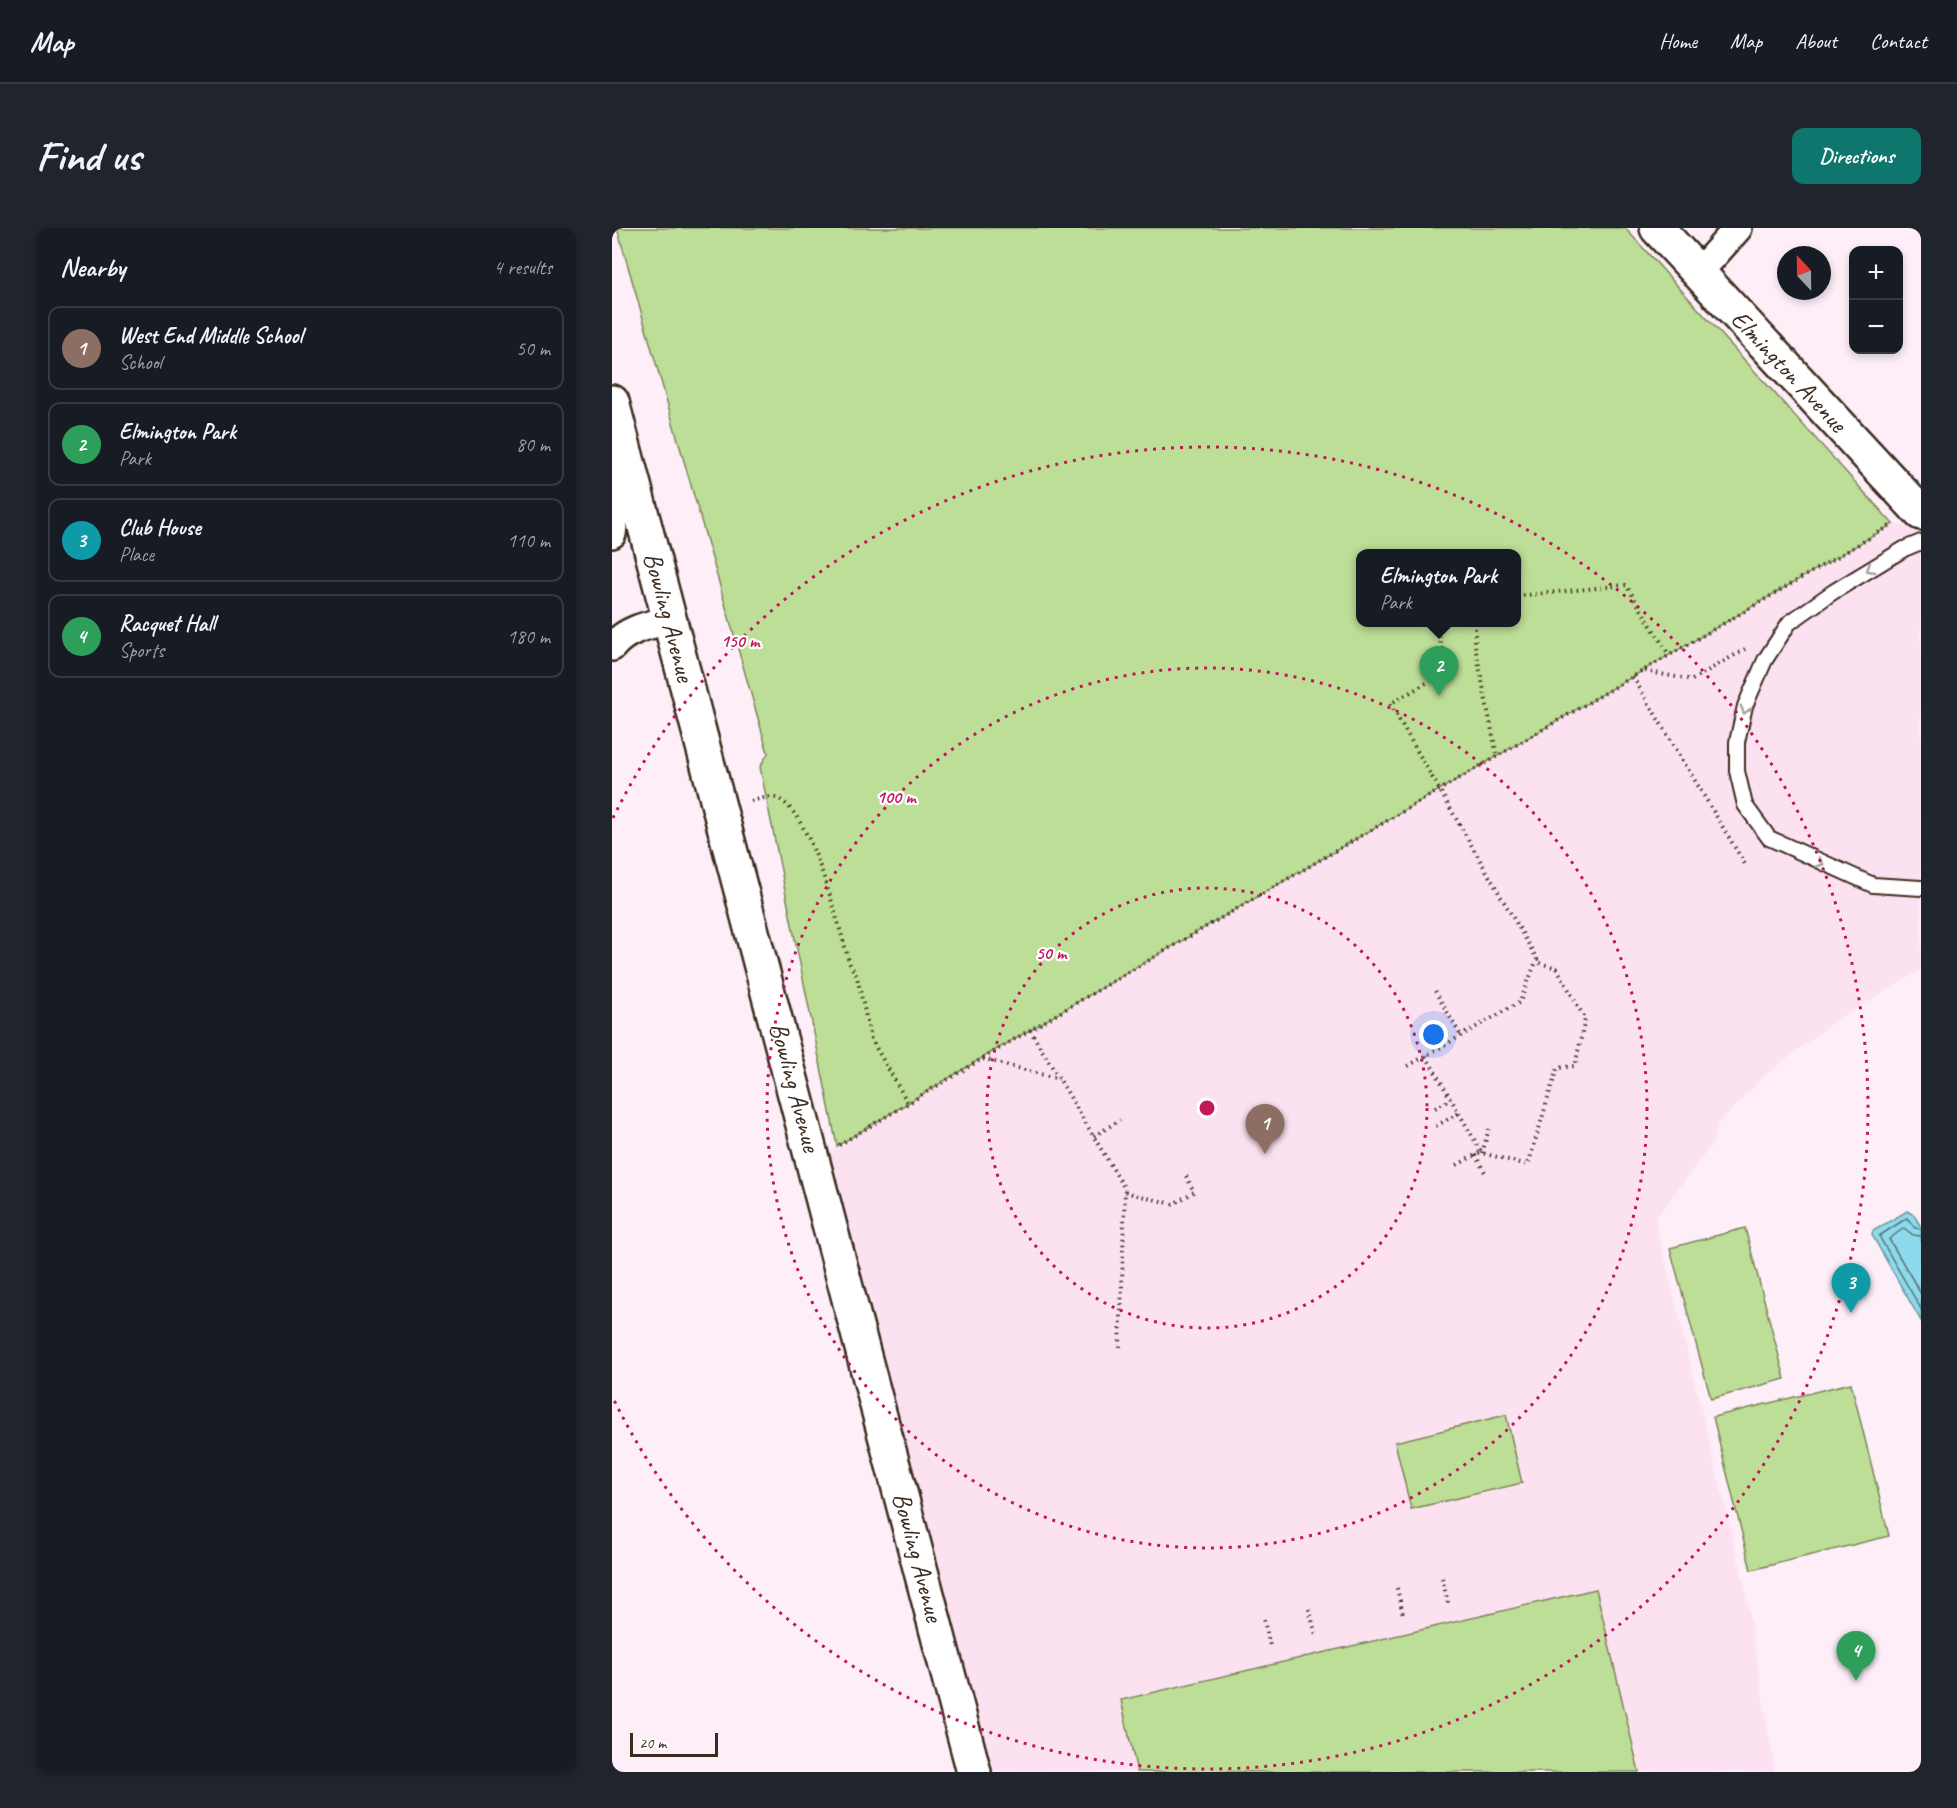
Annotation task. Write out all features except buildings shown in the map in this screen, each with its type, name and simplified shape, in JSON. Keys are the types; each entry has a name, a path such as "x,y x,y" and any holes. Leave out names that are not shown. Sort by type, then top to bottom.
{"street":[{"name":"Elmington Avenue","path":"1657,228 1907,518"},
{"path":"1698,273 1738,228"},
{"name":"Bowling Avenue","path":"612,402 974,1772"},
{"path":"612,534 623,443"},
{"path":"612,647 618,639 641,627 670,620"}],"lane":[{"path":"1921,542 1904,549 1833,592 1789,623 1765,660 1745,706 1737,742 1737,771 1745,806 1768,838 1873,885 1921,888"}],"path":[{"path":"814,1161 982,1058 1907,518"},
{"path":"1521,596 1626,585 1669,655"},
{"path":"1408,1066 1520,1002 1537,959 1390,704 1447,670 1437,627"},
{"path":"1475,627 1475,646 1497,756"},
{"path":"1644,670 1692,680 1748,647"},
{"path":"1633,677 1746,866"},
{"path":"751,801 770,796 780,800 800,822 812,844 850,964 857,977 871,1039 908,1103"},
{"path":"1457,1165 1482,1152 1528,1165 1557,1068 1575,1066 1586,1019 1557,968 1536,962"},
{"path":"1435,991 1461,1036"},
{"path":"1030,1030 1061,1079 1125,1192 1120,1347"},
{"path":"1426,1056 1482,1152"},
{"path":"982,1058 1061,1079"},
{"path":"1435,1108 1451,1099"},
{"path":"1436,1126 1459,1113"},
{"path":"1094,1136 1120,1120"},
{"path":"1482,1152 1489,1129"},
{"path":"1475,1155 1486,1174"},
{"path":"1125,1192 1173,1204 1194,1192 1186,1176"},
{"path":"1442,1578 1448,1603"},
{"path":"1397,1588 1403,1614"},
{"path":"1309,1609 1316,1635"},
{"path":"1264,1620 1270,1646"}],"shaded area":[{"path":"1893,524 1921,530 1921,970 1833,1022 1763,1077 1718,1124 1712,1144 1655,1219 1745,1588 1775,1772 974,1772 814,1161 1030,1030"}],"green space":[{"path":"617,228 1625,228 1893,524 982,1058 837,1146 760,767 768,753"},
{"path":"1745,1228 1785,1379 1711,1399 1670,1248"},
{"path":"1851,1383 1889,1536 1751,1570 1713,1417"},
{"path":"1506,1415 1522,1483 1411,1509 1395,1442"},
{"path":"1596,1589 1639,1772 1137,1772 1121,1700"}],"water":[{"path":"1907,1211 1914,1215 1921,1227 1921,1321 1872,1235 1873,1231"}],"place":[{"name":"Elmington Park","path":"1439,696"},
{"name":"West End Middle School","path":"1265,1154"},
{"name":"Club House","path":"1851,1313"},
{"name":"Racquet Hall","path":"1856,1681"}]}
